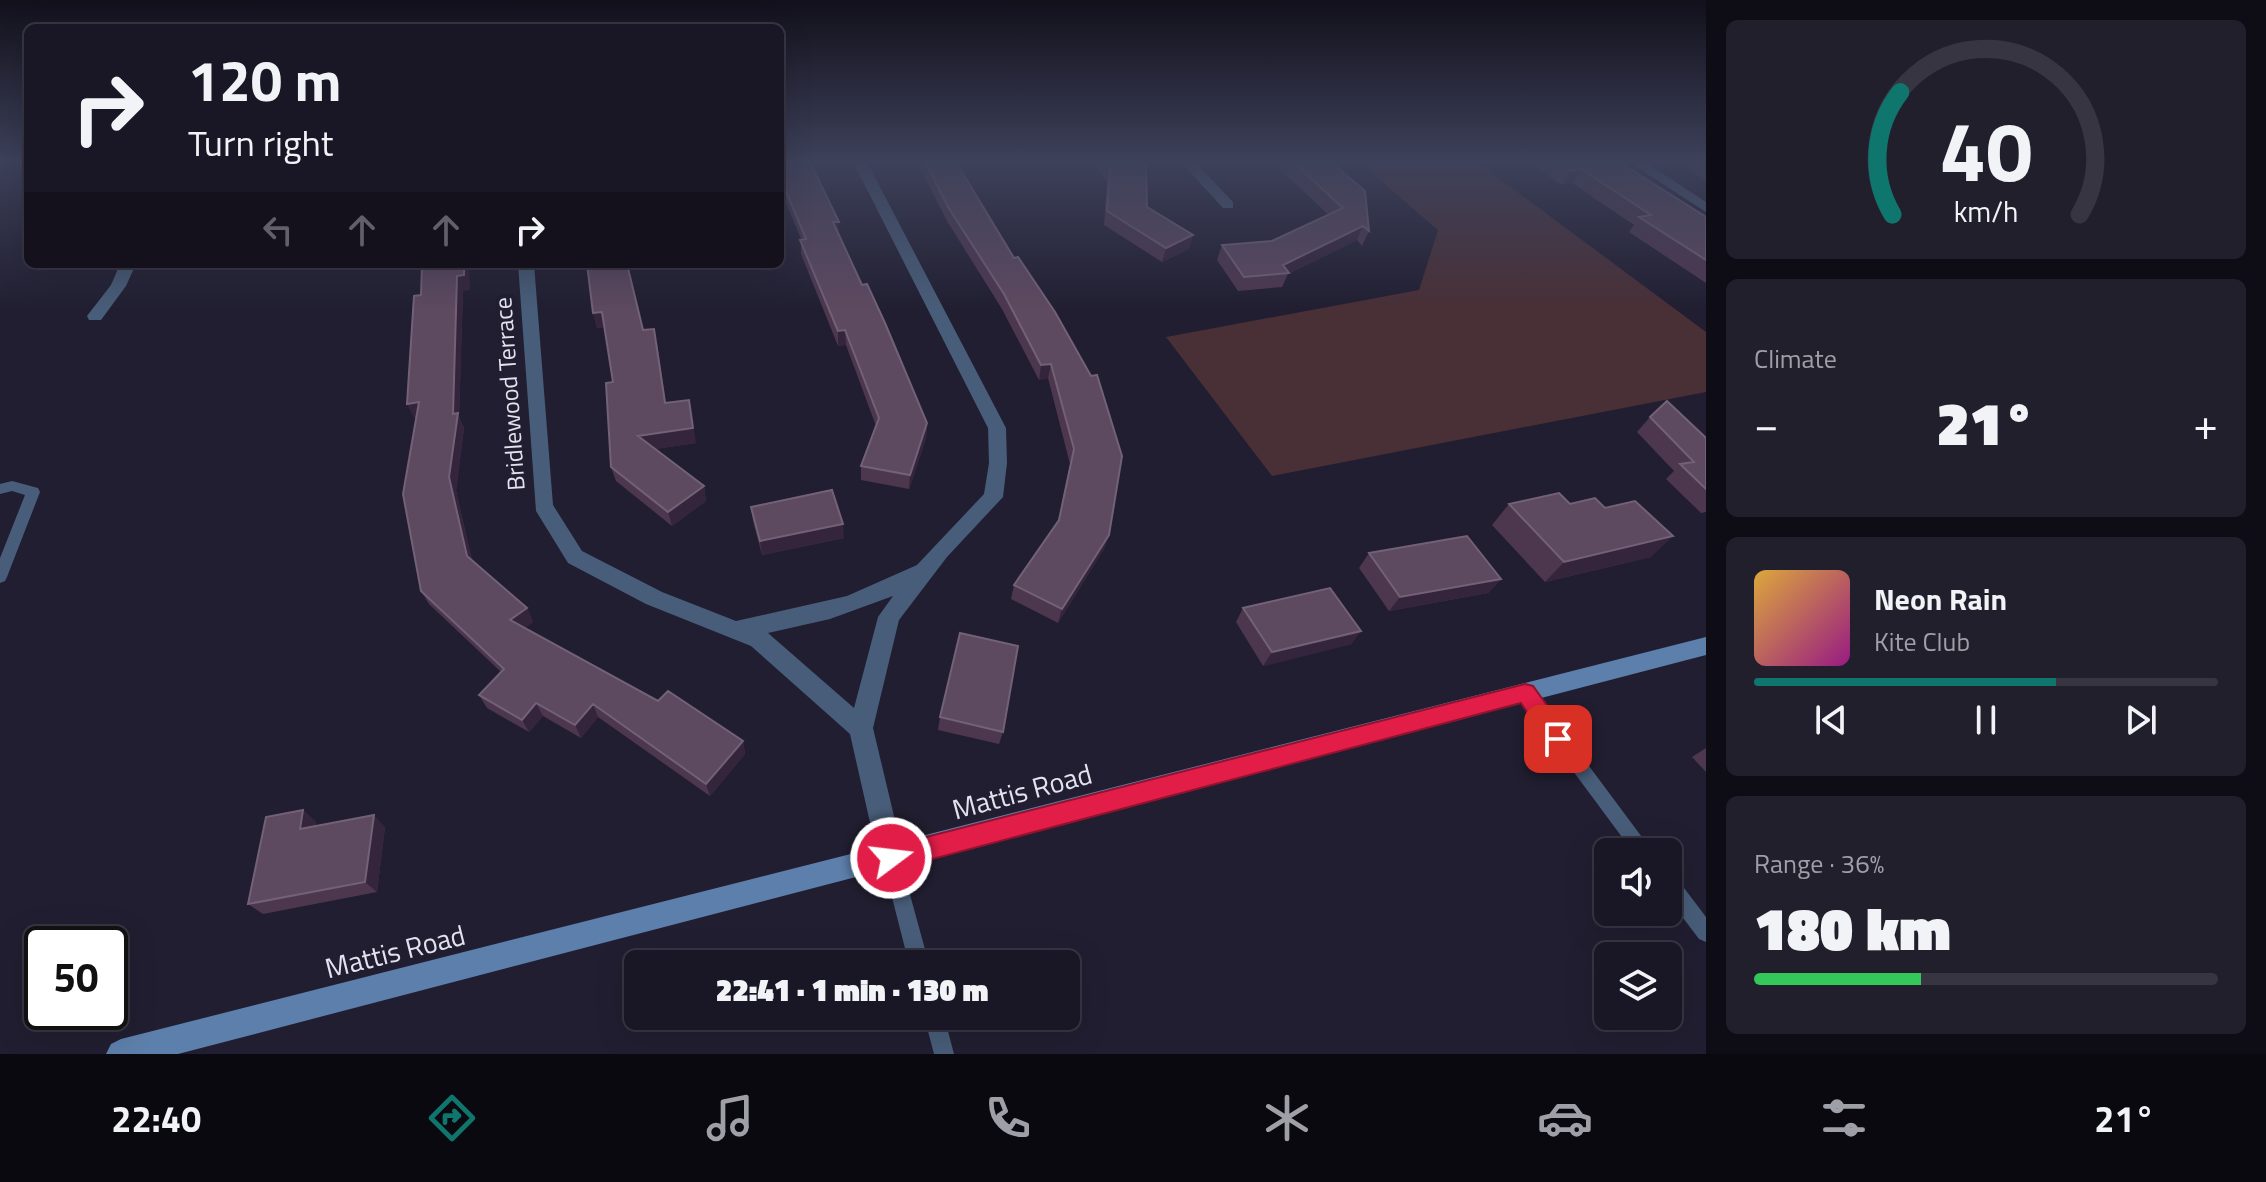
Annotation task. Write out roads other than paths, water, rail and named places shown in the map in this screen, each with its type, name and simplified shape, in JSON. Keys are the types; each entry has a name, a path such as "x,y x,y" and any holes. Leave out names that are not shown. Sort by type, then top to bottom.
{"main road":[{"name":"Mattis Road","path":"121,1054 1706,646"}],"street":[{"path":"885,211 997,428 998,463 993,497 927,568 889,617 861,728 891,858"},
{"path":"95,316 118,286 126,268"},
{"name":"Bridlewood Terrace","path":"526,268 543,506 575,557 654,598 759,639 861,728"},
{"path":"736,630 840,611 883,594 927,568"}],"lane":[{"path":"0,489 12,486 33,492 0,577"},
{"path":"1525,693 1634,838"},
{"path":"891,858 915,950"},
{"path":"1682,901 1706,932"},
{"path":"938,1030 944,1054"}]}
